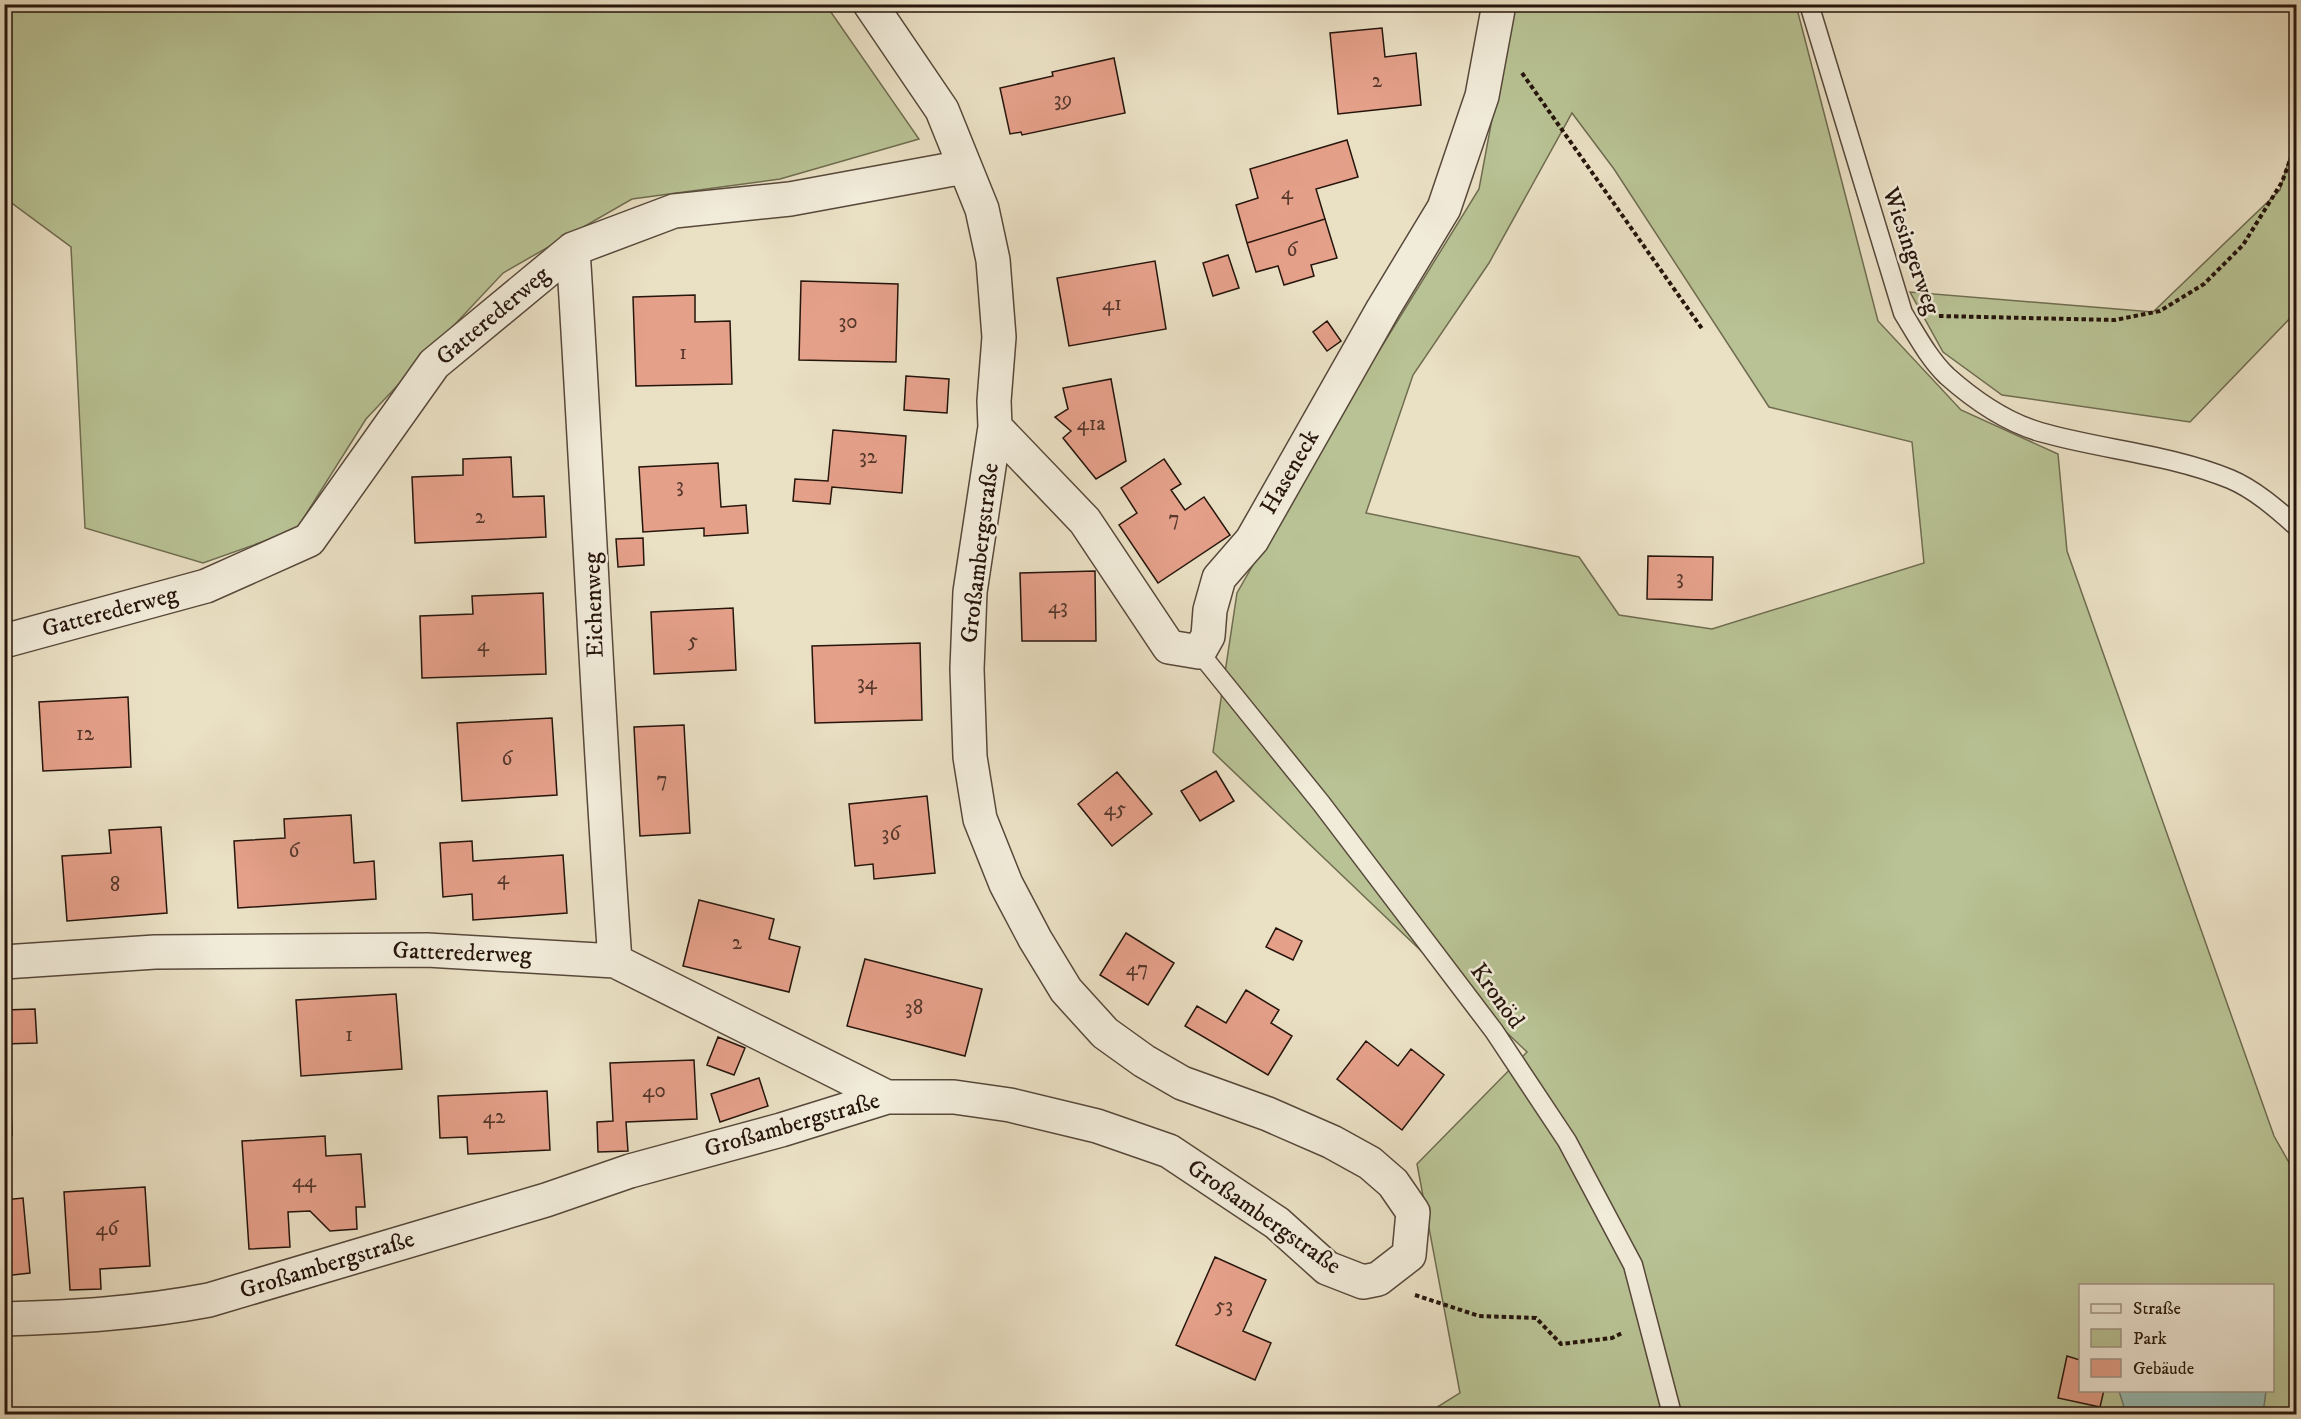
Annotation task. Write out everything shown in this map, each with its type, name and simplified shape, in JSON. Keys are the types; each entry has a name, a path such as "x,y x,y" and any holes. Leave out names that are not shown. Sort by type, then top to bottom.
{"street":[{"name":"Großambergstraße","path":"4,1319 98,1316 153,1310 209,1299 276,1282 546,1200 630,1171 781,1130 887,1097 954,1097 1010,1105 1135,1138 1169,1151 1277,1223 1326,1268 1363,1282 1378,1279 1409,1255 1413,1212 1393,1184 1370,1163 1332,1142 1268,1114 1182,1083 1144,1061 1105,1033 1066,990 1006,884 980,819 970,756 967,669 970,592 995,427 994,401 999,337 993,260 982,209 942,110 870,4"},
{"name":"Haseneck","path":"1199,652 1208,636 1210,610 1220,578 1251,540 1383,309 1444,208 1482,96 1497,19"},
{"name":"Gatterederweg","path":"4,641 206,586 309,540 434,364 573,249 674,211 789,199 964,167"},
{"name":"Eichenweg","path":"573,249 592,548 598,730 615,961"},
{"path":"995,427 1084,521 1169,647 1199,652"},
{"name":"Gatterederweg","path":"4,962 155,952 416,950 615,961 887,1097"}],"lane":[{"name":"Wiesingerweg","path":"1809,4 1903,313 1923,345 1946,375 1989,408 2039,431 2171,460 2232,480 2279,510 2296,526"},
{"name":"Kronöd","path":"1199,652 1321,803 1500,1040 1567,1141 1633,1265 1672,1414"}],"path":[{"path":"1497,19 1703,330"},
{"path":"1903,313 1950,318 2040,316 2115,320 2160,311 2204,284 2243,245 2282,182 2296,144"},
{"path":"1378,1279 1417,1296 1479,1316 1536,1318 1561,1344 1612,1338 1647,1320"}],"green space":[{"path":"5,5 826,5 919,139 780,179 632,199 503,273 366,419 296,530 203,563 85,528 71,247 5,198"},
{"path":"1509,5 1796,5 1878,321 1961,410 2058,454 2067,551 2274,1136 2296,1175 2296,1414 1426,1414 1460,1393 1417,1164 1527,1052 1213,752 1237,593 1332,427 1479,189 1509,28","holes":["1572,113 1614,169 1769,407 1912,442 1924,563 1712,629 1619,615 1579,557 1366,513 1413,375 1489,263"]},
{"path":"2296,135 2296,312 2190,422 2002,395 1943,352 1910,292 2153,312 2280,190"}],"water":[{"path":"2119,1392 2266,1392 2263,1414 2131,1414 2125,1410"}],"building":[{"path":"1382,28 1385,57 1416,53 1421,105 1338,114 1330,33"},
{"path":"1114,58 1125,113 1022,135 1021,132 1010,134 1000,88 1053,76 1052,72"},
{"path":"1347,140 1358,177 1316,189 1325,219 1247,243 1236,205 1258,198 1250,169"},
{"path":"1325,219 1337,258 1311,265 1314,276 1284,285 1278,266 1256,272 1247,243"},
{"path":"1228,255 1239,288 1213,296 1203,263"},
{"path":"1155,261 1166,329 1069,346 1057,278"},
{"path":"801,281 898,284 896,362 799,360"},
{"path":"695,295 695,322 730,321 732,384 636,386 633,297"},
{"path":"1327,321 1341,341 1327,351 1313,332"},
{"path":"906,376 949,379 947,413 904,410"},
{"path":"1111,379 1126,461 1096,479 1063,438 1071,431 1055,417 1068,409 1063,388"},
{"path":"833,430 906,436 902,493 832,487 830,504 793,501 795,479 828,481"},
{"path":"511,457 513,497 544,496 546,537 415,543 412,477 463,475 463,459"},
{"path":"1164,459 1181,484 1171,490 1185,510 1204,497 1230,535 1158,583 1119,525 1137,513 1121,488"},
{"path":"718,463 721,507 746,505 748,533 704,536 704,528 643,532 639,467"},
{"path":"643,538 644,565 618,567 616,539"},
{"path":"1648,556 1713,557 1712,600 1647,599"},
{"path":"1095,571 1096,641 1022,641 1020,573"},
{"path":"543,593 546,674 422,678 420,616 473,614 472,596"},
{"path":"733,608 736,670 654,674 651,612"},
{"path":"920,643 922,720 815,723 812,646"},
{"path":"128,697 131,767 43,771 39,702"},
{"path":"552,718 557,795 462,801 457,723"},
{"path":"684,725 690,833 640,836 634,727"},
{"path":"1216,771 1234,801 1200,821 1181,791"},
{"path":"1117,772 1152,814 1112,846 1078,804"},
{"path":"927,796 935,873 874,879 873,864 855,866 849,804"},
{"path":"351,815 354,863 374,861 376,899 238,908 234,841 285,838 284,819"},
{"path":"161,827 167,913 67,921 62,856 111,853 109,830"},
{"path":"472,841 473,861 563,855 567,913 473,920 472,894 443,897 440,843"},
{"path":"699,900 774,919 769,939 800,947 789,992 683,966"},
{"path":"1276,928 1302,941 1293,960 1266,947"},
{"path":"1126,933 1174,963 1148,1005 1100,975"},
{"path":"865,959 982,989 965,1056 847,1026"},
{"path":"1246,990 1279,1010 1271,1023 1292,1036 1268,1075 1185,1026 1197,1006 1226,1023"},
{"path":"396,994 402,1069 301,1076 296,1000"},
{"path":"35,1009 37,1043 4,1044 4,1010"},
{"path":"718,1037 745,1048 734,1075 707,1065"},
{"path":"1366,1041 1398,1066 1411,1049 1444,1075 1402,1130 1337,1079"},
{"path":"694,1060 697,1119 626,1122 628,1151 598,1152 597,1122 613,1121 610,1063"},
{"path":"4,1070 10,1070 12,1135 4,1135"},
{"path":"759,1078 768,1106 720,1122 711,1094"},
{"path":"547,1091 550,1150 468,1154 467,1137 440,1138 438,1096"},
{"path":"325,1136 326,1156 361,1154 365,1207 356,1207 357,1229 330,1231 310,1211 288,1212 290,1247 249,1249 242,1141"},
{"path":"145,1187 150,1266 100,1269 101,1289 70,1290 64,1192"},
{"path":"23,1198 30,1273 4,1276 4,1200"},
{"path":"1215,1257 1266,1280 1243,1331 1271,1343 1255,1380 1176,1345"},
{"path":"2067,1356 2079,1360 2079,1392 2104,1392 2100,1407 2058,1398"}]}
